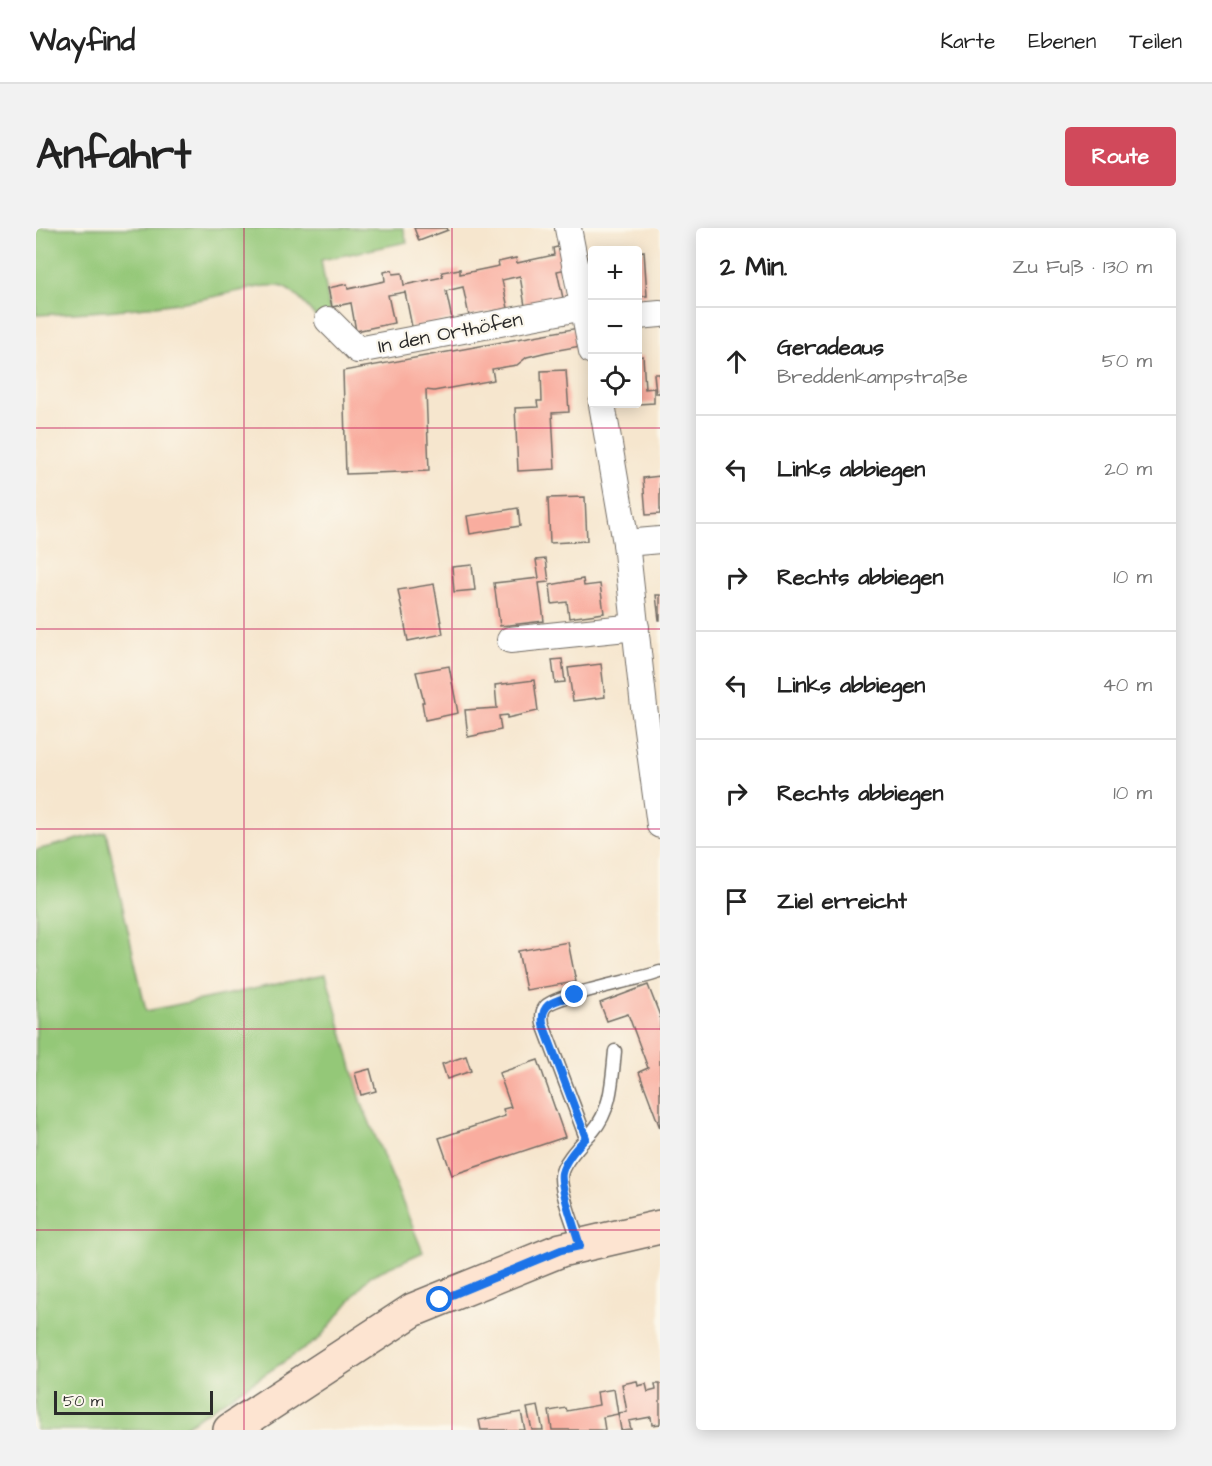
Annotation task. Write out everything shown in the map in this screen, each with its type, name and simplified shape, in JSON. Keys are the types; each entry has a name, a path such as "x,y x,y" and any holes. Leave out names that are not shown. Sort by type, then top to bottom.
{"street":[{"path":"568,228 588,316"},
{"path":"642,316 660,314"},
{"name":"In den Orthöfen","path":"328,320 358,350 588,316"},
{"path":"603,408 626,543 660,825"},
{"path":"626,543 660,540"},
{"path":"510,640 636,627"},
{"path":"230,1430 413,1310 561,1250 660,1227"}],"lane":[{"path":"586,1138 543,1024 544,1008 551,1002 660,972"},
{"path":"580,1246 568,1209 561,1175 565,1164 604,1117 611,1087 615,1051"}],"green space":[{"path":"36,228 403,228 407,242 321,260 335,340 292,292 279,286 254,288 153,306 36,315"},
{"path":"106,832 146,1011 326,974 362,1104 423,1252 370,1276 319,1339 179,1430 36,1430 36,850"}],"building":[{"path":"414,228 447,228 448,230 419,241"},
{"path":"562,246 567,269 557,271 563,298 525,306 520,276 502,280 508,308 469,316 463,287 446,291 452,319 412,327 405,292 388,295 394,323 356,331 351,303 332,307 328,288 347,284 348,289 385,281 384,272 392,270 393,274 402,273 404,285 443,277 442,272 460,269 460,274 499,266 498,262 516,258 517,263 554,255 553,248"},
{"path":"642,251 644,251 647,296 642,296"},
{"path":"578,328 581,346 527,357 517,365 492,369 494,380 434,391 426,390 429,471 346,474 343,371"},
{"path":"642,356 645,389 654,388 654,403 642,404"},
{"path":"566,370 569,412 552,413 555,469 518,471 515,408 538,407 537,401 542,401 541,371"},
{"path":"654,374 660,374 660,393 656,393"},
{"path":"660,476 660,514 646,515 643,478"},
{"path":"585,497 587,541 550,543 548,498"},
{"path":"518,508 520,526 470,534 467,516"},
{"path":"546,559 549,582 539,583 544,621 500,626 494,583 539,578 536,560"},
{"path":"472,565 475,590 454,592 452,567"},
{"path":"583,579 584,586 600,584 604,613 569,618 567,602 552,604 550,585"},
{"path":"434,584 443,634 408,641 398,590"},
{"path":"656,595 660,595 660,620 659,620"},
{"path":"562,659 565,682 555,683 552,660"},
{"path":"601,664 605,697 573,701 568,668"},
{"path":"449,666 458,713 425,720 422,702 424,702 416,672"},
{"path":"534,680 538,711 507,718 507,715 499,716 501,730 468,737 465,710 497,708 495,685"},
{"path":"568,942 576,982 526,990 518,951"},
{"path":"648,985 660,1016 660,1128 639,1072 648,1068 628,1014 607,1021 600,1003"},
{"path":"466,1056 471,1071 447,1079 442,1064"},
{"path":"538,1060 565,1137 452,1175 439,1138 505,1116 503,1109 511,1107 499,1073"},
{"path":"370,1069 376,1091 361,1095 355,1073"},
{"path":"637,1381 638,1386 646,1384 648,1392 656,1390 655,1384 660,1384 660,1424 652,1425 651,1417 629,1421 631,1429 621,1430 618,1413 627,1412 622,1384"},
{"path":"614,1389 618,1414 603,1417 605,1430 552,1430 549,1411 566,1408 567,1411 599,1405 597,1392"},
{"path":"538,1406 543,1430 532,1430 527,1408"},
{"path":"521,1412 525,1430 481,1430 479,1420"}],"route":[{"path":"440,1300 561,1250 580,1246 568,1209 561,1175 565,1164 586,1138 542,1016 544,1008 551,1002 575,995"}]}
